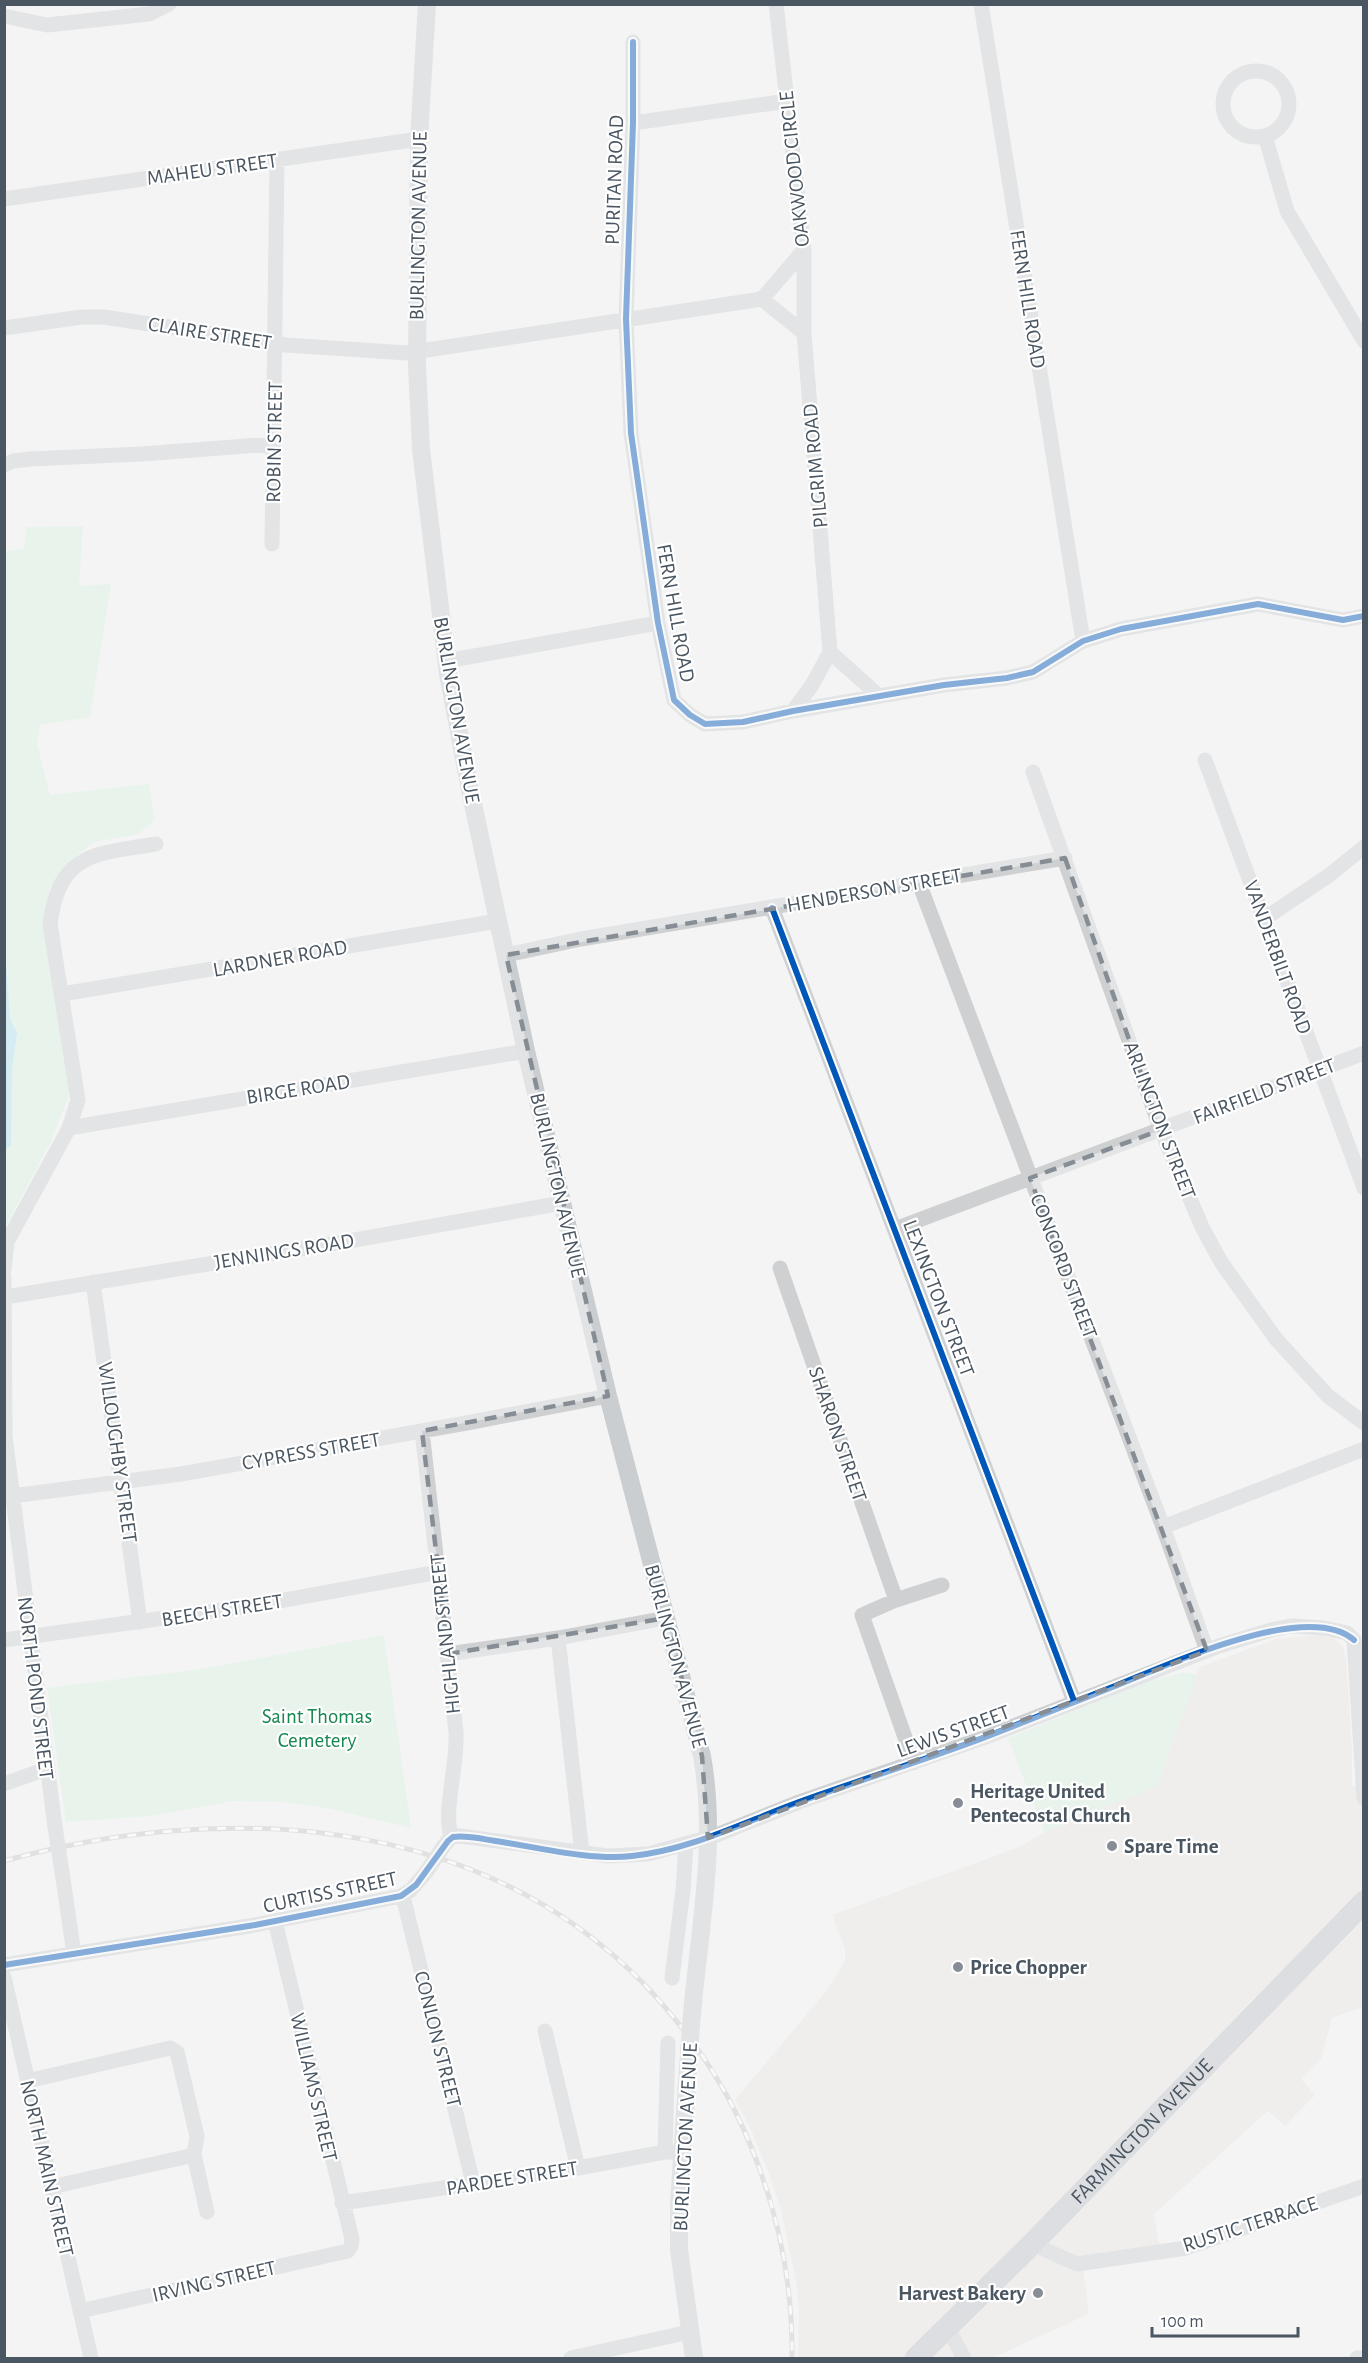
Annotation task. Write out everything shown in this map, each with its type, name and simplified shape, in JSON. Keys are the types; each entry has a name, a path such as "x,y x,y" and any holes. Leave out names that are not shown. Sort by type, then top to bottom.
{"highway":[{"name":"FARMINGTON AVENUE","path":"916,2358 1032,2244 1364,1902"}],"main road":[{"name":"BURLINGTON AVENUE","path":"427,4 419,139 417,352 421,450 446,661 470,790 526,1051 608,1396 702,1756 709,1813 689,2053 674,2152 679,2250 693,2358"}],"street":[{"path":"4,16 47,26 149,14 169,4"},
{"name":"OAKWOOD CIRCLE","path":"776,4 804,250 804,333"},
{"name":"FERN HILL ROAD","path":"626,318 631,433 658,623 674,700 690,715 705,724 743,722 879,696 1007,678 1033,672 1083,641 981,4"},
{"name":"PURITAN ROAD","path":"626,318 633,123 633,42"},
{"path":"1259,71 1273,75 1281,82 1288,96 1289,108 1283,122 1275,131 1265,136 1254,137 1239,133 1228,123 1223,112 1222,101 1227,86 1234,78 1246,72 1259,71"},
{"path":"633,123 787,101"},
{"path":"1265,136 1287,211 1364,341"},
{"name":"MAHEU STREET","path":"4,199 419,139"},
{"name":"ROBIN STREET","path":"272,544 277,160"},
{"path":"417,352 626,318 762,299 804,250"},
{"path":"762,299 804,333"},
{"name":"CLAIRE STREET","path":"4,328 82,317 104,317 276,343 342,350 417,352"},
{"name":"PILGRIM ROAD","path":"804,333 830,652"},
{"path":"4,465 13,461 30,459 142,454 273,444"},
{"path":"1083,641 1121,629 1258,604 1343,620 1364,616"},
{"path":"446,661 658,623"},
{"path":"793,711 812,685 830,652 879,696"},
{"name":"VANDERBILT ROAD","path":"1204,760 1364,1188"},
{"name":"ARLINGTON STREET","path":"1033,772 1161,1130 1202,1227 1221,1262 1276,1339 1328,1396 1364,1424"},
{"path":"4,1270 7,1242 69,1128 78,1100 50,924 53,901 63,879 82,860 104,853 156,844"},
{"path":"1264,919 1328,876 1364,847"},
{"name":"HENDERSON STREET","path":"506,955 581,939 1065,858"},
{"name":"CONCORD STREET","path":"919,882 1163,1527 1207,1651"},
{"name":"LEXINGTON STREET","path":"772,908 1074,1701"},
{"name":"LARDNER ROAD","path":"62,994 498,921"},
{"name":"BIRGE ROAD","path":"69,1128 526,1051"},
{"name":"FAIRFIELD STREET","path":"895,1229 1364,1053"},
{"name":"JENNINGS ROAD","path":"5,1296 349,1241 562,1203"},
{"name":"SHARON STREET","path":"780,1268 896,1600"},
{"name":"NORTH POND STREET","path":"4,1277 5,1436 8,1496 74,1954"},
{"name":"WILLOUGHBY STREET","path":"93,1282 140,1622"},
{"name":"CYPRESS STREET","path":"8,1496 181,1474 608,1396"},
{"name":"HIGHLAND STREET","path":"422,1431 457,1746 447,1842"},
{"path":"1163,1527 1364,1449"},
{"name":"BEECH STREET","path":"4,1640 252,1606 438,1572"},
{"path":"914,1763 862,1615 896,1600 942,1585"},
{"path":"448,1654 558,1638 666,1618"},
{"name":"LEWIS STREET","path":"708,1838 799,1802 983,1738 1207,1651 1271,1630 1292,1626 1324,1628 1359,1638"},
{"path":"558,1638 582,1853"},
{"path":"1359,1638 1364,1798"},
{"path":"4,1784 46,1769"},
{"path":"447,1842 460,1836 628,1857 708,1838"},
{"name":"CURTISS STREET","path":"4,1965 275,1921 403,1896 416,1885 447,1842"},
{"path":"672,1978 686,1845"},
{"name":"CONLON STREET","path":"403,1896 473,2183"},
{"name":"WILLIAMS STREET","path":"275,1921 352,2239 348,2251"},
{"name":"NORTH MAIN STREET","path":"4,1977 91,2358"},
{"path":"545,2031 578,2168"},
{"name":"BURLINGTON AVENUE","path":"668,2043 674,2152"},
{"path":"27,2081 170,2048 177,2052 197,2136 194,2155 207,2212"},
{"name":"PARDEE STREET","path":"342,2203 674,2152"},
{"path":"51,2187 194,2155"},
{"name":"RUSTIC TERRACE","path":"1032,2244 1077,2264 1186,2248 1364,2186"},
{"name":"IRVING STREET","path":"80,2311 348,2251"},
{"path":"947,2327 964,2358"},
{"path":"571,2358 689,2332"},
{"path":"1358,2358 1364,2358"}],"highlighted area":[{"path":"1065,858 1161,1130 1030,1178 1207,1651 708,1838 702,1756 666,1618 448,1654 422,1431 608,1396 506,955"}],"shaded area":[{"path":"1319,1635 1333,1638 1342,1645 1346,1659 1352,1786 1363,1785 1363,2007 1332,2018 1321,2059 1301,2079 1315,2095 1285,2126 1268,2111 1154,2214 1161,2255 1083,2269 1089,2314 992,2358 798,2358 799,2309 796,2281 781,2210 749,2125 735,2100 827,1990 842,1966 845,1960 845,1949 832,1915 1022,1846 1044,1832 1157,1786 1199,1667 1276,1639"}],"green space":[{"path":"83,526 79,586 111,584 90,717 40,725 37,744 50,795 149,784 154,820 139,834 94,842 70,861 49,889 45,925 71,1091 50,1143 5,1228 5,551 24,549 27,527"},
{"name":"Saint Thomas Cemetery","path":"384,1635 411,1828 326,1808 282,1802 234,1801 150,1816 66,1822 47,1688 201,1669"},
{"path":"1183,1672 1197,1675 1157,1786 1044,1832 1008,1738 1147,1682"}],"water":[{"path":"5,948 10,1019 17,1033 12,1067 11,1145 5,1151"}],"railway":[{"path":"4,1861 88,1842 173,1831 259,1828 344,1836 426,1854 504,1884 578,1927 644,1984 670,2013 694,2043 734,2109 760,2169 778,2230 789,2293 792,2358"}],"cycle path":[{"path":"633,42 633,123 626,319 631,433 658,623 674,700 690,715 705,724 743,722 944,685 1007,678 1033,672 1083,641 1121,629 1258,604 1343,620 1364,616"},
{"path":"772,908 1074,1701"},
{"path":"4,1965 255,1925 401,1896 416,1885 453,1837 464,1836 600,1857 632,1856 675,1848 983,1738 1236,1640 1271,1631 1304,1627 1332,1629 1354,1640"}],"place":[{"name":"Heritage United Pentecostal Church","path":"958,1803"},
{"name":"Spare Time","path":"1112,1846"},
{"name":"Price Chopper","path":"958,1967"},
{"name":"Harvest Bakery","path":"1038,2293"}]}
